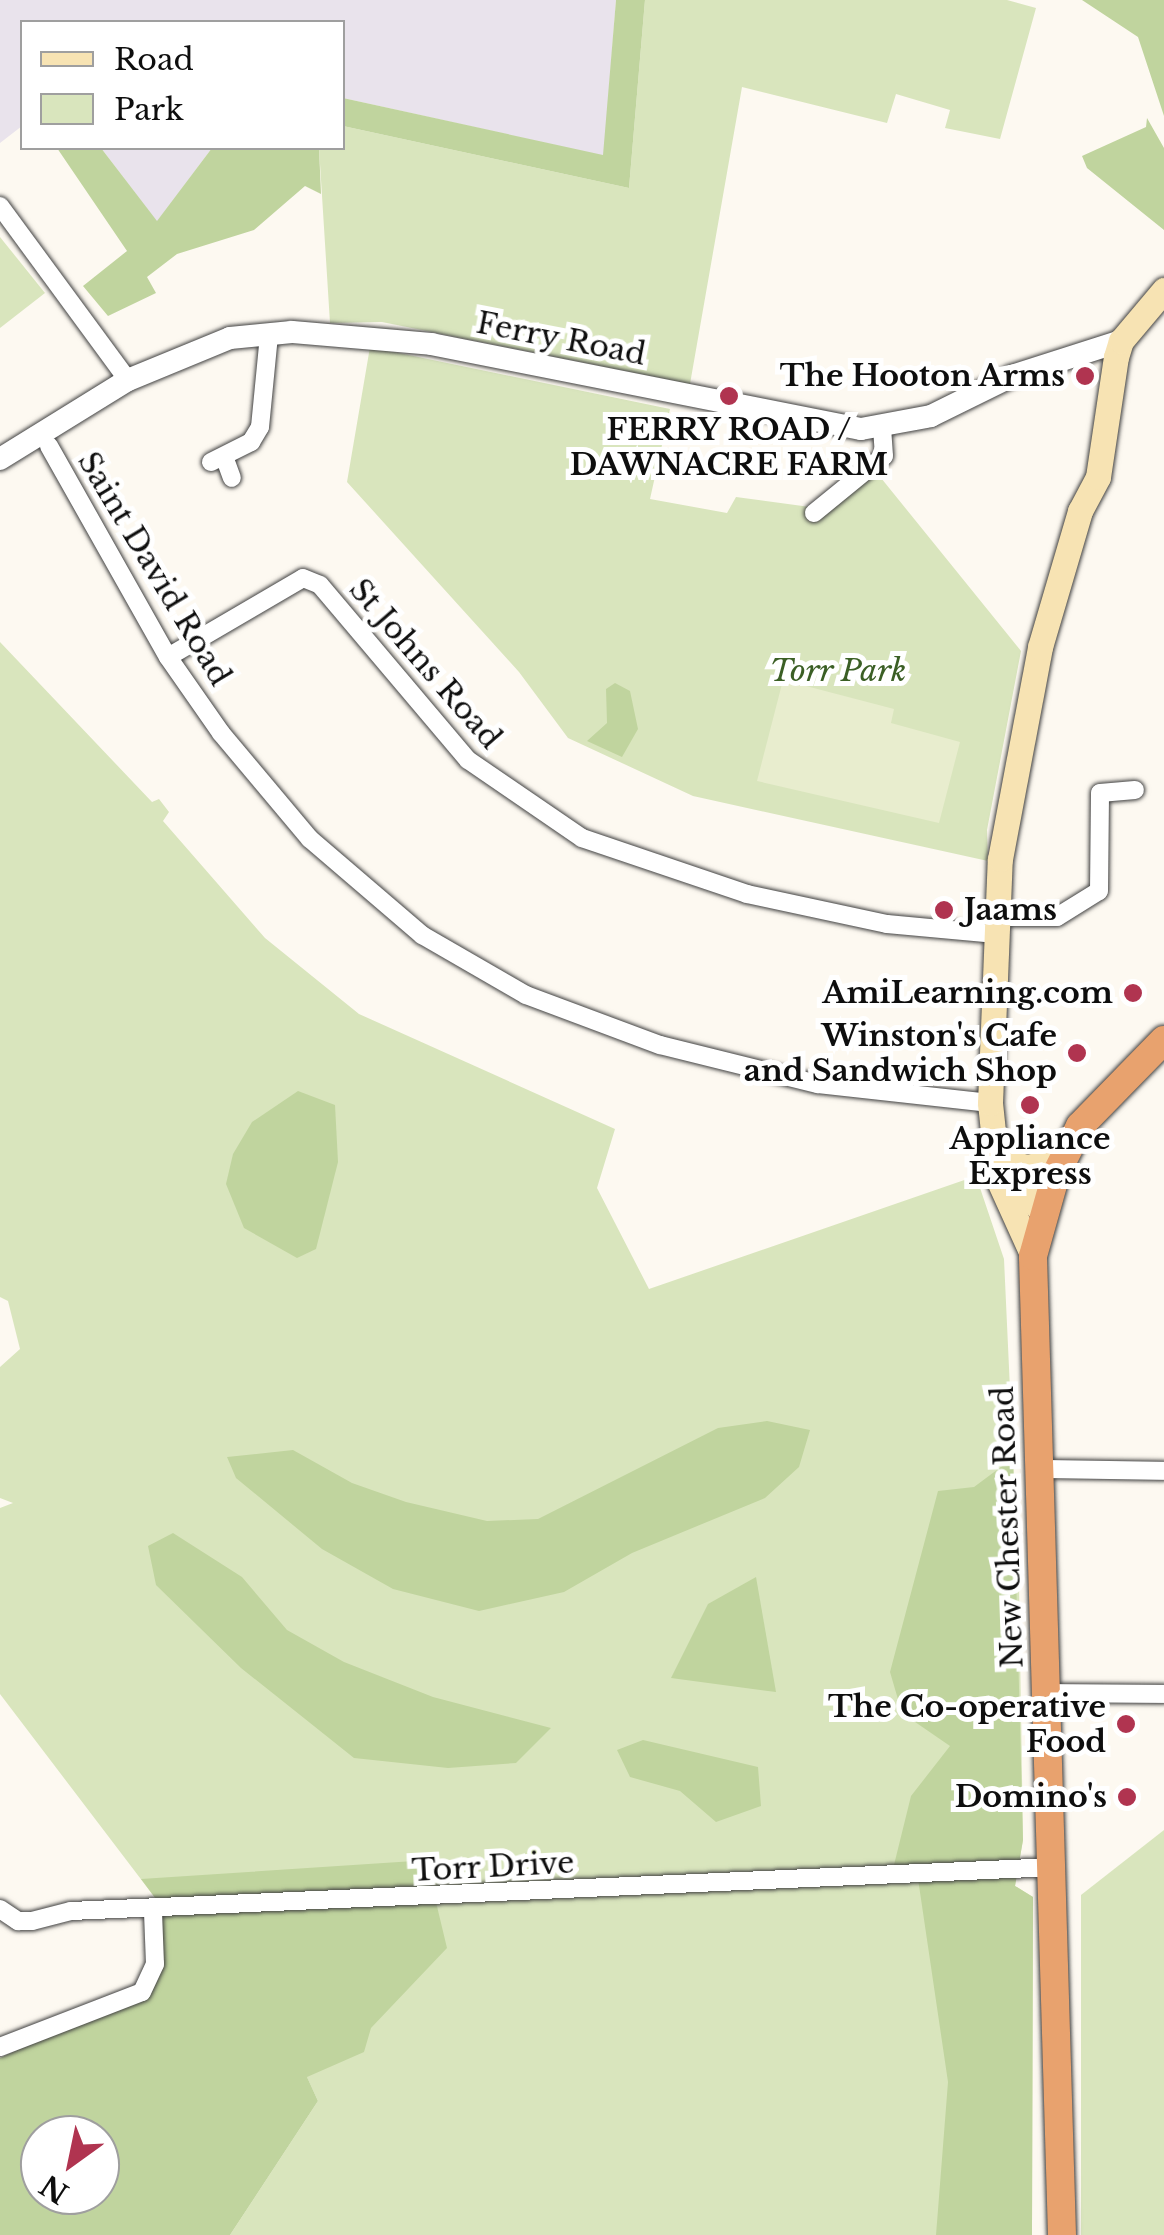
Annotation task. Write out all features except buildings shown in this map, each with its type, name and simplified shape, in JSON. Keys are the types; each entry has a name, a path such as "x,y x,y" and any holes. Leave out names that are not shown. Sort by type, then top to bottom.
{"highway":[{"name":"New Chester Road","path":"1062,2235 1033,1256 1043,1213 1080,1126 1164,1040"}],"main road":[{"path":"1033,1256 998,1179 990,1103 995,926 1040,647 1071,540 1098,477 1121,341 1164,290"},
{"path":"997,1159 1026,1166 1064,1158"},
{"path":"997,1159 1043,1213"}],"street":[{"path":"0,206 128,380"},
{"name":"Ferry Road","path":"0,458 128,380 193,350 269,335 359,334 431,344 838,427 882,429 930,416 1081,350 1121,341"},
{"path":"232,478 218,460 251,442 260,427 269,335"},
{"path":"814,513 884,456 882,429"},
{"name":"Saint David Road","path":"49,446 168,657 310,839 379,903 489,976 565,1012 760,1072 901,1098 990,1103"},
{"name":"St Johns Road","path":"168,657 303,578 320,585 468,760 582,838 747,894 887,924 995,926"},
{"path":"995,926 1057,917 1100,891 1100,793 1134,790"},
{"path":"1039,1469 1164,1471"},
{"path":"1048,1693 1164,1694"},
{"name":"Torr Drive","path":"0,1909 18,1922 71,1911 154,1912 1054,1867"},
{"path":"0,2047 142,1992 155,1964 154,1912"}],"shaded area":[{"path":"0,0 616,0 604,156 345,98 345,20 20,20 20,128 0,143"},
{"path":"103,150 211,150 157,222"}],"green space":[{"path":"616,0 645,0 629,188 345,126 345,98 603,155"},
{"path":"645,0 1007,0 1036,8 1000,139 945,128 950,110 896,94 887,123 742,87 690,384 382,322 330,323 319,150 345,150 345,126 629,188"},
{"path":"1082,0 1164,0 1164,116 1138,37"},
{"path":"1147,118 1164,148 1164,230 1087,168 1082,156 1146,127"},
{"path":"58,150 103,150 157,221 210,150 319,150 321,194 305,186 254,230 177,254 147,277 156,293 108,316 83,286 127,251"},
{"path":"0,237 45,293 0,328"},
{"name":"Torr Park","path":"370,347 670,409 650,499 727,513 736,497 810,507 877,473 1021,651 987,830 988,861 693,796 568,738 519,672 347,482"},
{"path":"0,642 152,802 159,799 169,812 163,821 265,938 359,1014 615,1129 597,1188 649,1289 976,1176 1004,1259 1019,1585 1023,1840 1015,1886 1033,1897 1032,2235 230,2235 318,2101 229,1909 156,1899 0,1694 0,1508 13,1503 0,1498 0,1367 20,1349 8,1301 0,1297"},
{"path":"783,680 894,709 891,723 960,742 939,823 757,781"},
{"path":"615,683 630,691 638,729 622,757 587,741 607,723 606,689"},
{"path":"298,1091 335,1105 338,1162 316,1249 297,1258 244,1228 226,1184 233,1154 252,1122"},
{"path":"767,1421 810,1430 799,1467 765,1498 632,1553 564,1592 479,1611 393,1589 322,1549 236,1478 227,1457 293,1450 352,1483 406,1502 487,1521 538,1519 718,1428"},
{"path":"1013,1458 1023,1840 1015,1886 1033,1897 1032,2235 936,2235 948,2082 917,1872 892,1873 911,1796 950,1746 902,1713 890,1672 938,1491 974,1487"},
{"path":"173,1533 242,1577 287,1630 344,1662 433,1697 551,1728 516,1763 448,1768 354,1758 241,1668 156,1585 148,1546"},
{"path":"756,1577 776,1692 671,1678 708,1604"},
{"path":"643,1740 758,1767 761,1806 716,1822 680,1791 630,1777 617,1750"},
{"path":"1164,1830 1164,2235 1081,2235 1081,1895"},
{"path":"414,1861 435,1898 447,1948 371,2028 364,2052 307,2077 318,2101 230,2235 0,2235 0,2058 142,1992 156,1899 141,1879"}],"place":[{"name":"The Hooton Arms","path":"1085,376"},
{"name":"FERRY ROAD / DAWNACRE FARM","path":"729,396"},
{"name":"Jaams","path":"944,910"},
{"name":"AmiLearning.com","path":"1133,993"},
{"name":"Winston's Cafe and Sandwich Shop","path":"1077,1053"},
{"name":"Appliance Express","path":"1030,1105"},
{"name":"The Co-operative Food","path":"1126,1724"},
{"name":"Domino's","path":"1127,1797"}]}
